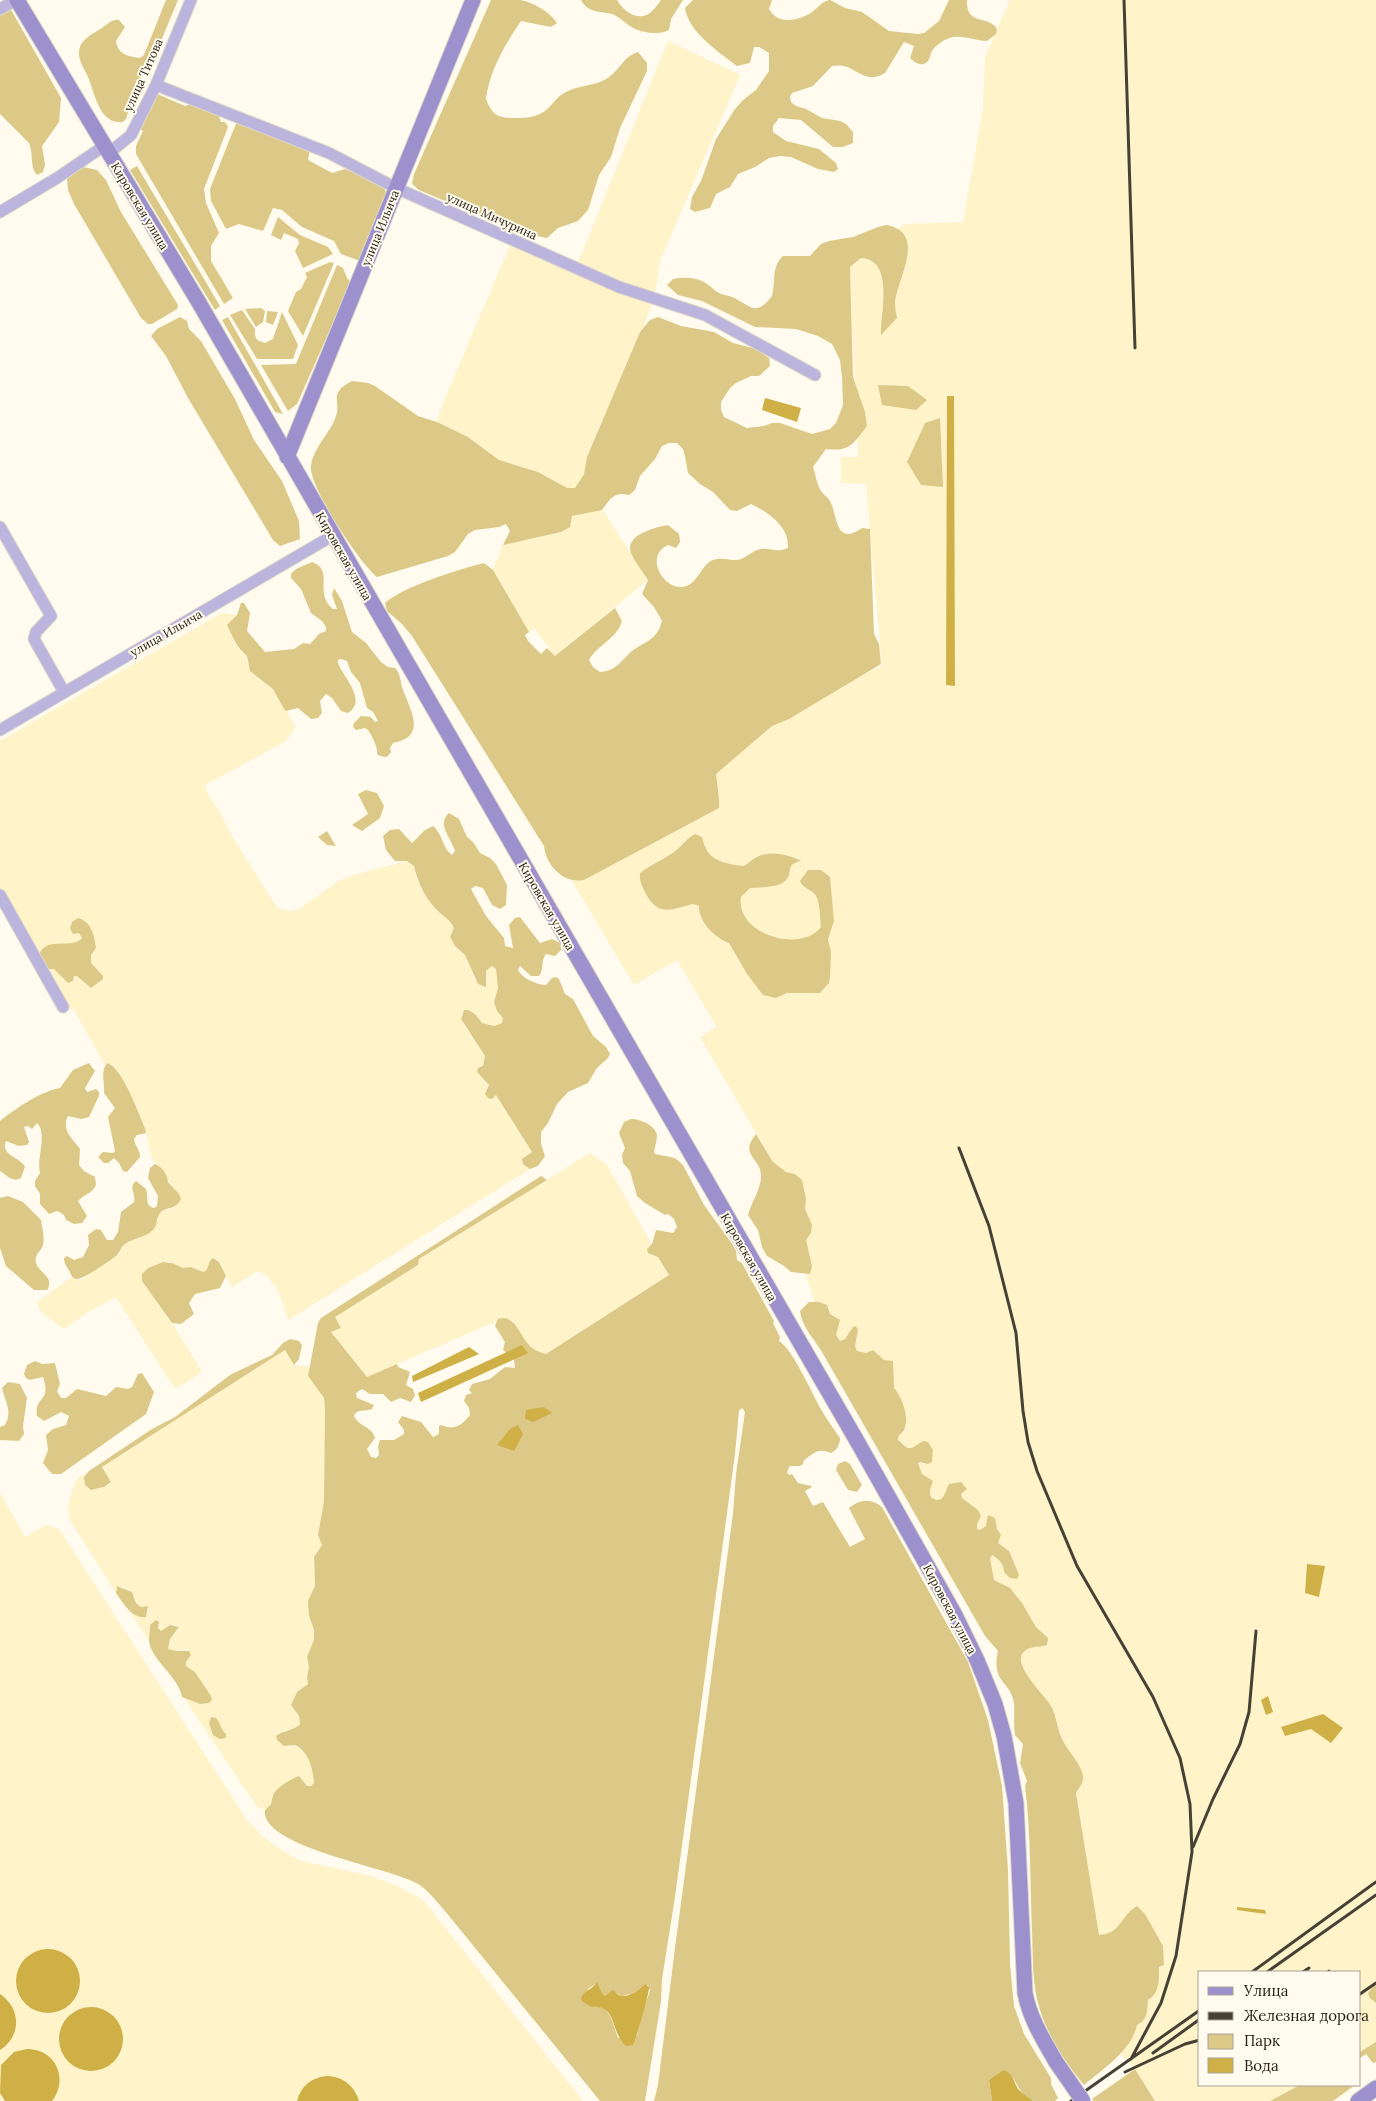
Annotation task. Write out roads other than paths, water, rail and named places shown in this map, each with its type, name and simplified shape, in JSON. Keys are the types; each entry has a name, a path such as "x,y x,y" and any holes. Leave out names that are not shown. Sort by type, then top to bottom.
{"main road":[{"name":"Кировская улица","path":"17,0 198,301 955,1615 987,1682 1004,1736 1011,1770 1018,1836 1025,1992 1028,2010 1035,2027 1056,2062 1083,2101"},
{"name":"улица Ильича","path":"287,457 473,0"},
{"path":"1358,2101 1376,2088"}],"street":[{"path":"0,9 17,0"},
{"name":"улица Титова","path":"0,212 131,135 156,85 191,0"},
{"name":"улица Мичурина","path":"156,85 329,154 396,188 619,287 705,315 815,375"},
{"path":"0,527 51,616 36,632 34,639 64,692"},
{"name":"улица Ильича","path":"0,730 332,536"},
{"path":"0,895 63,1007"}],"water":[{"path":"947,396 954,396 955,686 946,685"},
{"path":"765,398 801,408 797,422 762,410"},
{"path":"522,1345 528,1353 421,1402 418,1393"},
{"path":"469,1347 479,1354 413,1382 412,1376"},
{"path":"544,1407 552,1413 533,1422 525,1419 526,1410"},
{"path":"518,1425 523,1434 514,1451 497,1445 510,1429"},
{"path":"1307,1564 1325,1566 1319,1597 1305,1593"},
{"path":"1268,1696 1273,1712 1266,1715 1261,1700"},
{"path":"1323,1714 1343,1728 1331,1743 1311,1729 1285,1736 1281,1727"},
{"path":"1237,1907 1265,1910 1266,1914 1237,1910"},
{"path":"48,1949 66,1955 74,1963 80,1981 74,1999 66,2007 48,2013 30,2007 22,1999 16,1981 22,1963 30,1955"},
{"path":"597,1982 605,1996 612,1990 619,1995 626,1996 637,1991 645,1984 649,1987 633,2045 626,2046 621,2040 606,2010 600,2007 591,2007 582,2001 583,1995"},
{"path":"0,1994 12,2007 16,2022 12,2037 0,2050"},
{"path":"91,2007 109,2013 117,2021 123,2039 117,2057 109,2065 91,2071 73,2065 65,2057 59,2039 65,2021 73,2013"},
{"path":"27,2049 37,2050 46,2054 57,2067 59,2084 52,2101 5,2101 0,2093 1,2065 14,2052"},
{"path":"1003,2070 1009,2073 1020,2091 1033,2101 992,2101 989,2080"},
{"path":"326,2076 332,2076 347,2082 354,2090 359,2101 297,2101 301,2091 307,2084"}],"railway":[{"path":"1124,0 1135,348"},
{"path":"959,1148 989,1226 1016,1333 1023,1411 1028,1442 1037,1471 1077,1566 1153,1697 1180,1758 1190,1804 1192,1852 1176,1956 1161,2003 1131,2059"},
{"path":"1193,1847 1213,1799 1240,1744 1249,1712 1256,1631"},
{"path":"1253,1971 1376,1882"},
{"path":"1268,1971 1376,1895"},
{"path":"1304,1971 1309,1968"},
{"path":"1361,1993 1376,1983"},
{"path":"1071,2101 1198,2011"},
{"path":"1153,2053 1198,2020"},
{"path":"1125,2072 1185,2044 1198,2041"}]}
